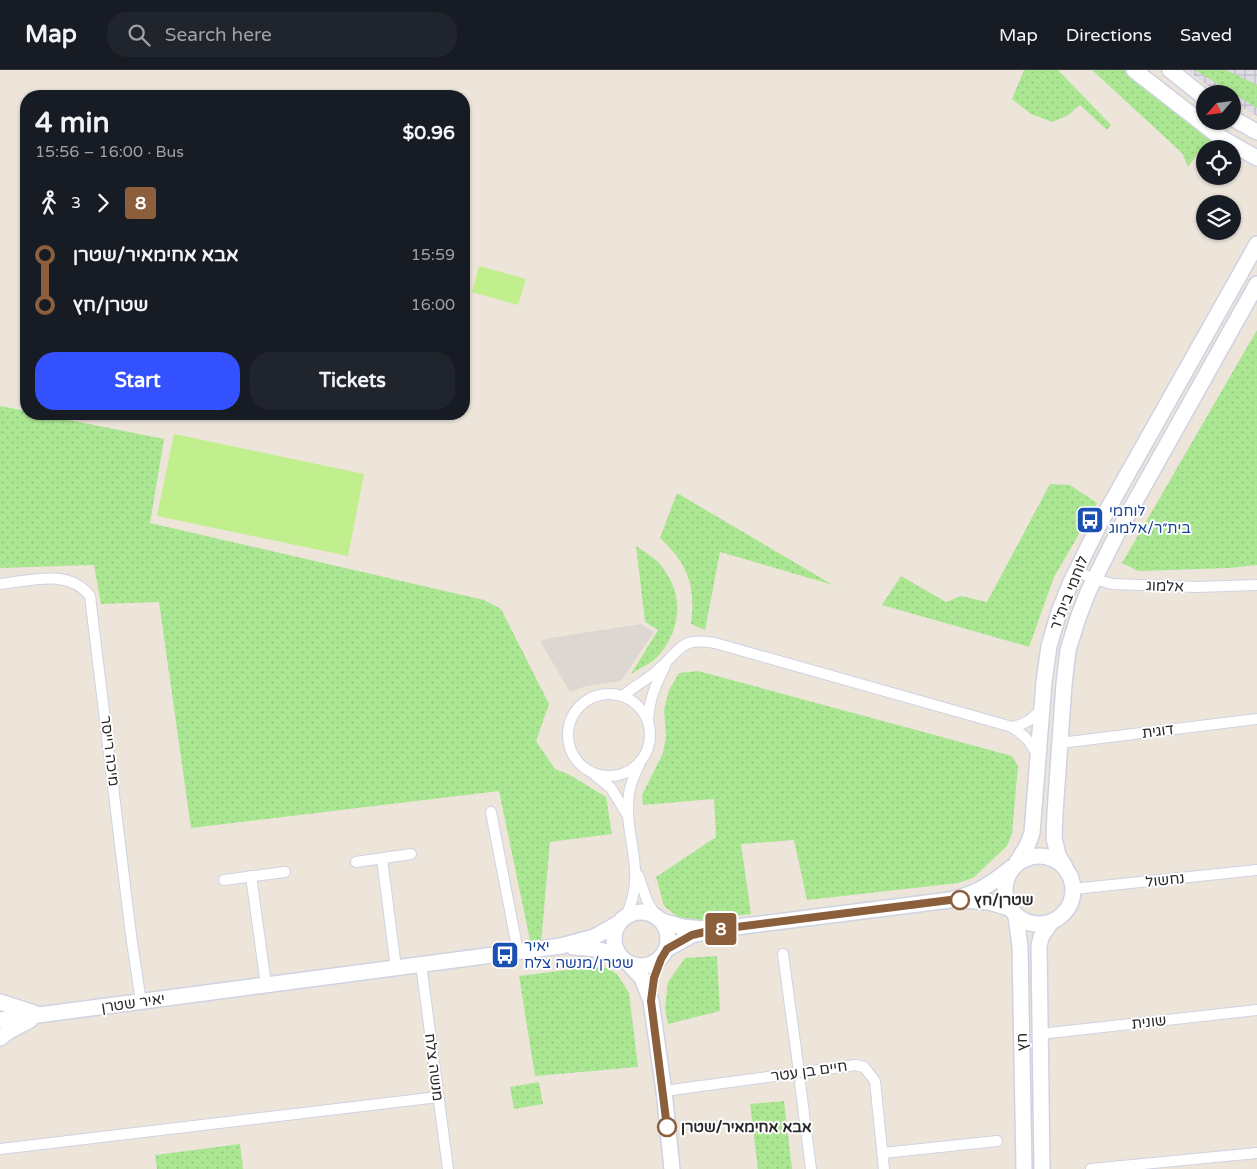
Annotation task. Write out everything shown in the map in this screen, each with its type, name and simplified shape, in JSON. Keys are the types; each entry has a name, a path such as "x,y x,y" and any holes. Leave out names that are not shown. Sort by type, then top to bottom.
{"street":[{"path":"1134,70 1220,137 1251,155 1257,166"},
{"path":"1170,70 1196,91"},
{"path":"1241,123 1257,132"},
{"name":"לוחמי בית\"ר","path":"1014,866 1027,846 1032,833 1049,646 1059,612 1076,570 1117,492 1257,244"},
{"name":"לוחמי בית\"ר","path":"1065,867 1058,855 1054,838 1064,684 1068,650 1078,618 1094,580 1134,502 1257,284"},
{"name":"אלמוג","path":"1076,570 1094,580 1112,584 1197,587 1257,585"},
{"name":"מיכה רייסר","path":"0,584 55,578 72,581 83,587 90,596 131,935 141,1002"},
{"path":"623,696 660,669 678,648 699,640 1012,727 1030,742 1038,760"},
{"path":"669,658 649,703 648,722 650,737 647,752 639,764 630,785 628,816 636,868 636,885 633,902 616,930 614,945 625,961 642,978 651,1001 664,1091 672,1169"},
{"path":"628,816 611,788 578,764 573,756 567,737 571,718 584,702 593,697 607,694 623,696 638,706 648,722"},
{"path":"1012,727 1032,720 1042,708"},
{"name":"דוגית","path":"1060,743 1257,719"},
{"path":"592,774 612,777 622,775 639,764"},
{"path":"491,812 518,952"},
{"path":"356,862 411,854"},
{"path":"625,961 642,967 649,966 692,935 713,930 950,900 979,891 1026,857 1042,855 1057,860 1065,867 1074,889 1068,909 1060,917 1042,924 1033,924 1013,912 989,902 950,900"},
{"path":"382,858 396,968"},
{"path":"1013,912 1005,898 1004,888 1006,878 1014,866"},
{"path":"636,868 648,903 669,937 654,978 651,1001"},
{"name":"נחשול","path":"1074,889 1257,870"},
{"path":"224,880 285,872"},
{"path":"251,876 266,985"},
{"path":"622,920 633,913 642,912 650,913 659,919 682,927 713,930"},
{"name":"חץ","path":"1013,912 1020,947 1024,1169"},
{"name":"יאיר שטרן","path":"0,1020 561,946 594,937 622,920"},
{"name":"חץ","path":"1042,1169 1039,946 1051,922"},
{"name":"יאיר שטרן","path":"561,946 594,948 607,951 625,961"},
{"path":"784,954 800,1078"},
{"name":"מנשה צלח","path":"421,964 448,1169"},
{"path":"0,1002 41,1015"},
{"name":"שונית","path":"1040,1034 1257,1010"},
{"path":"0,1038 9,1031 41,1015"},
{"name":"חיים בן עטר","path":"664,1091 800,1078 855,1065 864,1067 875,1081 884,1169"},
{"name":"חיים בן עטר","path":"800,1078 811,1169"},
{"path":"0,1149 438,1097"},
{"path":"883,1153 997,1140"},
{"path":"1092,1169 1257,1153"}],"shaded area":[{"path":"1187,70 1257,70 1257,116 1241,107 1241,85 1207,85"},
{"path":"641,624 654,632 621,681 586,686 570,692 540,641 550,638"}],"green space":[{"path":"1024,70 1058,70 1111,125 1107,130 1080,105 1067,116 1052,122 1031,114 1012,99"},
{"path":"1092,70 1124,70 1196,130 1212,140 1196,140 1196,155 1188,167 1182,153"},
{"path":"1195,70 1226,70 1257,85 1257,108 1241,98 1241,85 1219,85"},
{"path":"479,266 526,279 518,305 472,292"},
{"path":"1257,330 1257,565 1230,568 1138,571 1122,563"},
{"path":"0,406 20,410 20,420 69,420 164,439 150,523 484,600 501,609 549,704 536,741 555,769 570,775 606,797 612,834 550,842 541,943 531,945 499,791 191,828 159,602 101,604 94,565 0,568"},
{"path":"174,434 364,474 348,556 157,516"},
{"path":"1050,484 1070,485 1097,503 1054,577 1029,647 882,605 901,576 946,602 961,596 987,602"},
{"path":"677,493 833,585 720,552 705,630 691,624 692,598 688,576 677,557 660,538"},
{"path":"636,546 654,559 666,572 671,580 677,599 677,611 675,627 659,655 649,664 631,674 658,630 645,622"},
{"path":"698,671 1012,756 1018,766 1012,834 1007,846 973,878 958,883 807,900 794,840 741,844 751,914 701,920 678,917 664,906 656,877 716,837 714,799 643,805 642,795 663,753 666,736 664,710 669,690 679,673"},
{"path":"717,956 720,1011 668,1024 665,1008 668,982 685,958"},
{"path":"590,967 606,968 617,974 629,993 638,1067 535,1076 519,976"},
{"path":"539,1082 543,1104 514,1109 510,1087"},
{"path":"784,1101 792,1169 758,1169 750,1104"},
{"path":"240,1144 243,1169 157,1169 155,1155"}],"bus line":[{"name":"8","path":"667,1127 664,1091 651,1001 657,968 667,949 692,935 713,930 960,900"}],"place":[{"name":"לוחמי בית״ר/אלמוג","path":"1090,520"},
{"name":"שטרן/חץ","path":"960,900"},
{"name":"יאיר שטרן/מנשה צלח","path":"505,955"},
{"name":"אבא אחימאיר/שטרן","path":"667,1127"}]}
